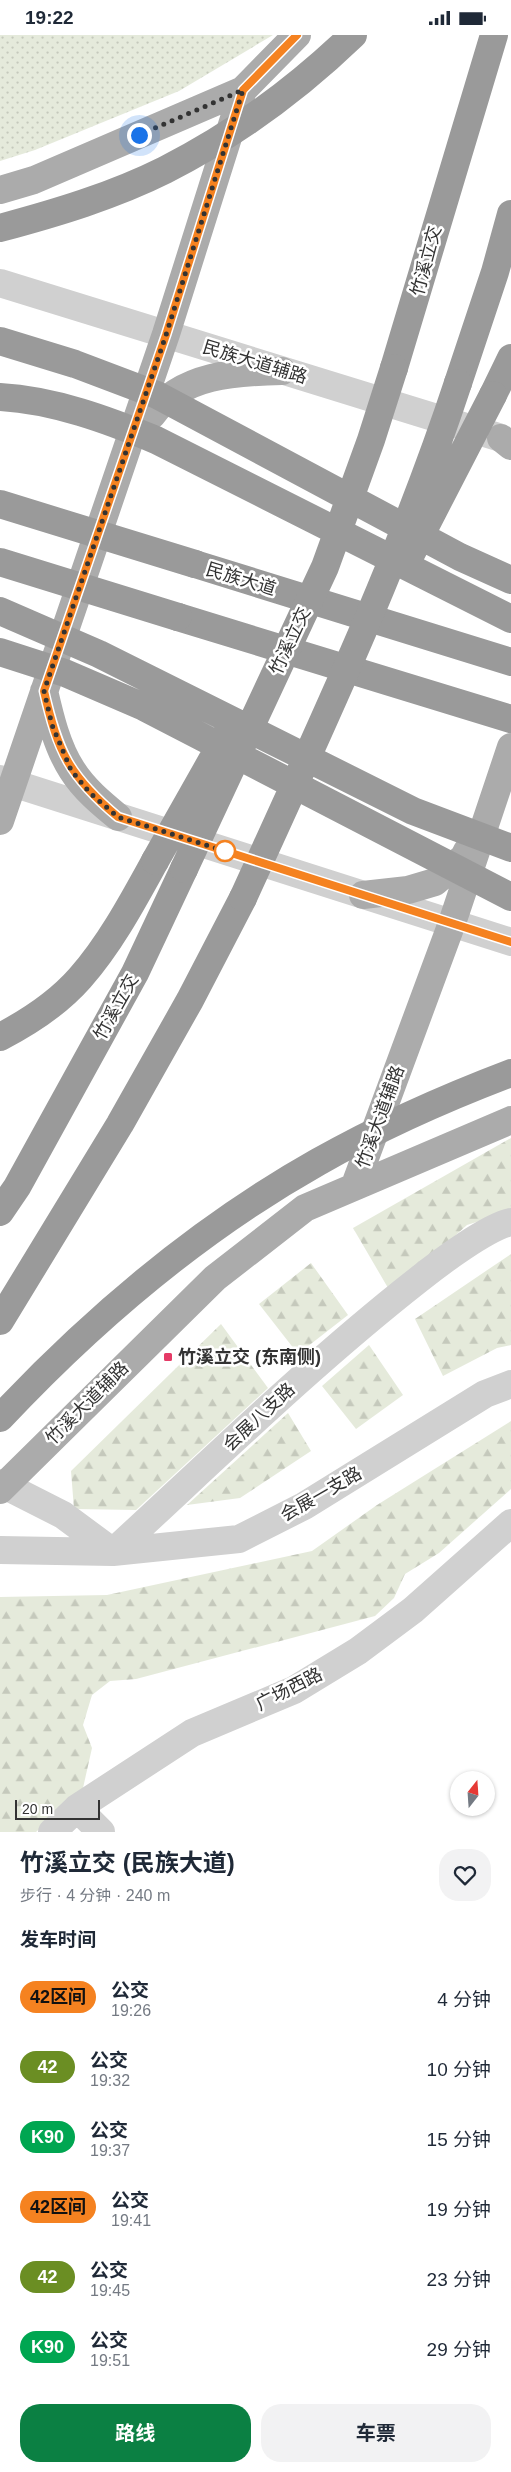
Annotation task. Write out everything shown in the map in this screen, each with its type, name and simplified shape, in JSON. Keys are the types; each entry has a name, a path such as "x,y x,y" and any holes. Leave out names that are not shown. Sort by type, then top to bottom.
{"highway":[{"path":"0,228 108,195 164,171 202,150 294,88 353,35"},
{"name":"竹溪立交","path":"0,1212 17,1187 135,973 329,553 371,440 414,308 440,210 494,35"},
{"path":"0,1321 120,1123 190,1000 243,897 329,710 433,459 495,272 511,214"},
{"path":"0,341 75,364 157,395 460,557 511,580"},
{"path":"329,710 484,414 511,357"},
{"path":"0,397 79,413 117,424 156,440 511,619"},
{"name":"民族大道","path":"0,504 511,662"},
{"path":"0,1037 28,1023 58,999 80,978 103,947 147,876 329,553"},
{"path":"0,562 511,719"},
{"path":"0,611 99,654 413,811 511,848"},
{"path":"0,652 65,673 144,707 511,897"},
{"path":"0,1418 50,1367 136,1289 187,1249 269,1192 366,1136 419,1111 511,1073"}],"main road":[{"path":"0,190 34,180 243,90 297,35"},
{"path":"0,821 6,781 44,691 166,335 243,90"},
{"path":"127,447 158,407 193,383 230,372 282,371"},
{"path":"44,691 52,725 71,770 90,793 118,817"},
{"name":"竹溪大道辅路","path":"1,1486 215,1278 305,1208 355,1185 452,923 511,747"},
{"path":"363,895 408,890 435,882 464,857 491,807"},
{"path":"355,1185 511,1120"}],"street":[{"name":"民族大道辅路","path":"0,283 508,442"},
{"path":"6,781 511,942"},
{"name":"会展八支路","path":"113,1552 301,1379 378,1312 449,1256 511,1222"},
{"name":"会展一支路","path":"0,1551 113,1552 239,1539 304,1506 485,1394 511,1384"},
{"path":"1,1486 63,1515 113,1552"},
{"name":"广场西路","path":"52,1832 77,1808 192,1733 294,1690 358,1651 413,1610 511,1523"},
{"path":"77,1808 101,1832"}],"green space":[{"path":"0,35 273,35 179,91 35,150 0,161"},
{"path":"511,1138 511,1211 467,1225 391,1293 353,1228"},
{"path":"511,1254 511,1345 497,1348 443,1376 415,1319"},
{"path":"311,1263 348,1315 298,1354 259,1304"},
{"path":"221,1324 268,1388 136,1510 74,1509 71,1471"},
{"path":"369,1345 403,1395 356,1429 322,1386"},
{"path":"288,1413 311,1451 240,1498 187,1505"},
{"path":"511,1421 511,1489 439,1553 405,1574 394,1598 375,1616 136,1679 110,1681 92,1695 83,1725 92,1748 83,1788 36,1832 0,1832 0,1597 107,1595 312,1551 377,1505"}],"bus line":[{"name":"42区间","path":"297,35 243,90 166,335 44,691 52,725 71,770 90,793 118,817 511,942"}],"place":[{"name":"竹溪立交 (东南侧)","path":"168,1357"}],"route":[{"path":"139,135 243,90 166,335 44,691 52,725 71,770 90,793 118,817 231,853 225,851"}]}
